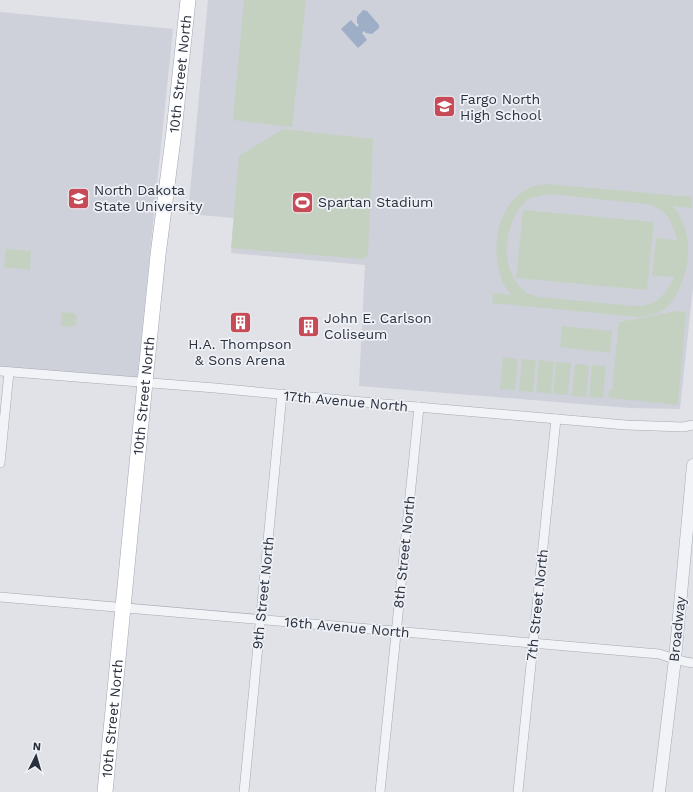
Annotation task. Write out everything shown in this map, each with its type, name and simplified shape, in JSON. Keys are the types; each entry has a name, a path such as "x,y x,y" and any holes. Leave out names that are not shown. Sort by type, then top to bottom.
{"main road":[{"name":"10th Street North","path":"105,792 158,255 174,131 188,0"}],"street":[{"name":"17th Avenue North","path":"4,371 145,382 626,425 682,427 693,425"},
{"path":"0,463 4,371"},
{"name":"9th Street North","path":"244,792 282,394"},
{"name":"8th Street North","path":"380,792 419,407"},
{"name":"7th Street North","path":"518,792 556,419"},
{"name":"Broadway","path":"660,792 675,659 693,465"},
{"name":"16th Avenue North","path":"0,597 659,654 693,663"}],"shaded area":[{"name":"Fargo North High School","path":"208,0 693,0 693,287 680,409 630,408 359,386 365,265 231,253 234,218 188,214"},
{"name":"North Dakota State University","path":"0,12 173,29 137,379 0,367"}],"green space":[{"path":"244,0 306,0 292,127 233,120"},
{"name":"Spartan Stadium","path":"283,129 373,139 368,255 363,259 231,248 239,156"},
{"path":"547,184 692,197 692,208 673,206 679,215 686,233 688,253 682,282 677,294 670,304 657,313 637,317 492,303 493,293 512,295 507,290 503,282 497,260 497,238 503,216 508,206 524,191 532,187","holes":["549,194 646,204 659,209 667,216 673,226 677,240 656,238 652,275 674,277 667,289 659,299 654,302 642,306 635,306 539,297 524,291 514,279 508,261 507,241 516,214 524,203 531,198"]},
{"path":"523,210 654,222 647,290 516,278"},
{"path":"6,249 31,251 30,270 4,267"},
{"path":"677,311 686,312 678,405 611,398 608,396 609,391 612,389 619,322"},
{"path":"62,312 74,313 77,316 76,325 72,327 61,326"},
{"path":"562,326 612,331 610,353 560,347"},
{"path":"503,357 518,359 515,390 500,389"},
{"path":"522,359 536,360 533,392 519,391"},
{"path":"539,360 554,362 551,394 536,392"},
{"path":"556,362 571,363 568,395 553,394"},
{"path":"575,364 589,365 586,397 572,396"},
{"path":"592,365 606,366 603,398 589,397"}],"water":[{"path":"363,10 367,11 379,25 379,28 372,34 364,31 362,33 367,40 358,48 341,29 351,20 357,27 359,25 357,23 357,17"}],"place":[{"name":"Fargo North High School","path":"445,107"},
{"name":"North Dakota State University","path":"78,198"},
{"name":"Spartan Stadium","path":"302,202"},
{"name":"H.A. Thompson & Sons Arena","path":"240,322"},
{"name":"John E. Carlson Coliseum","path":"309,326"}]}
